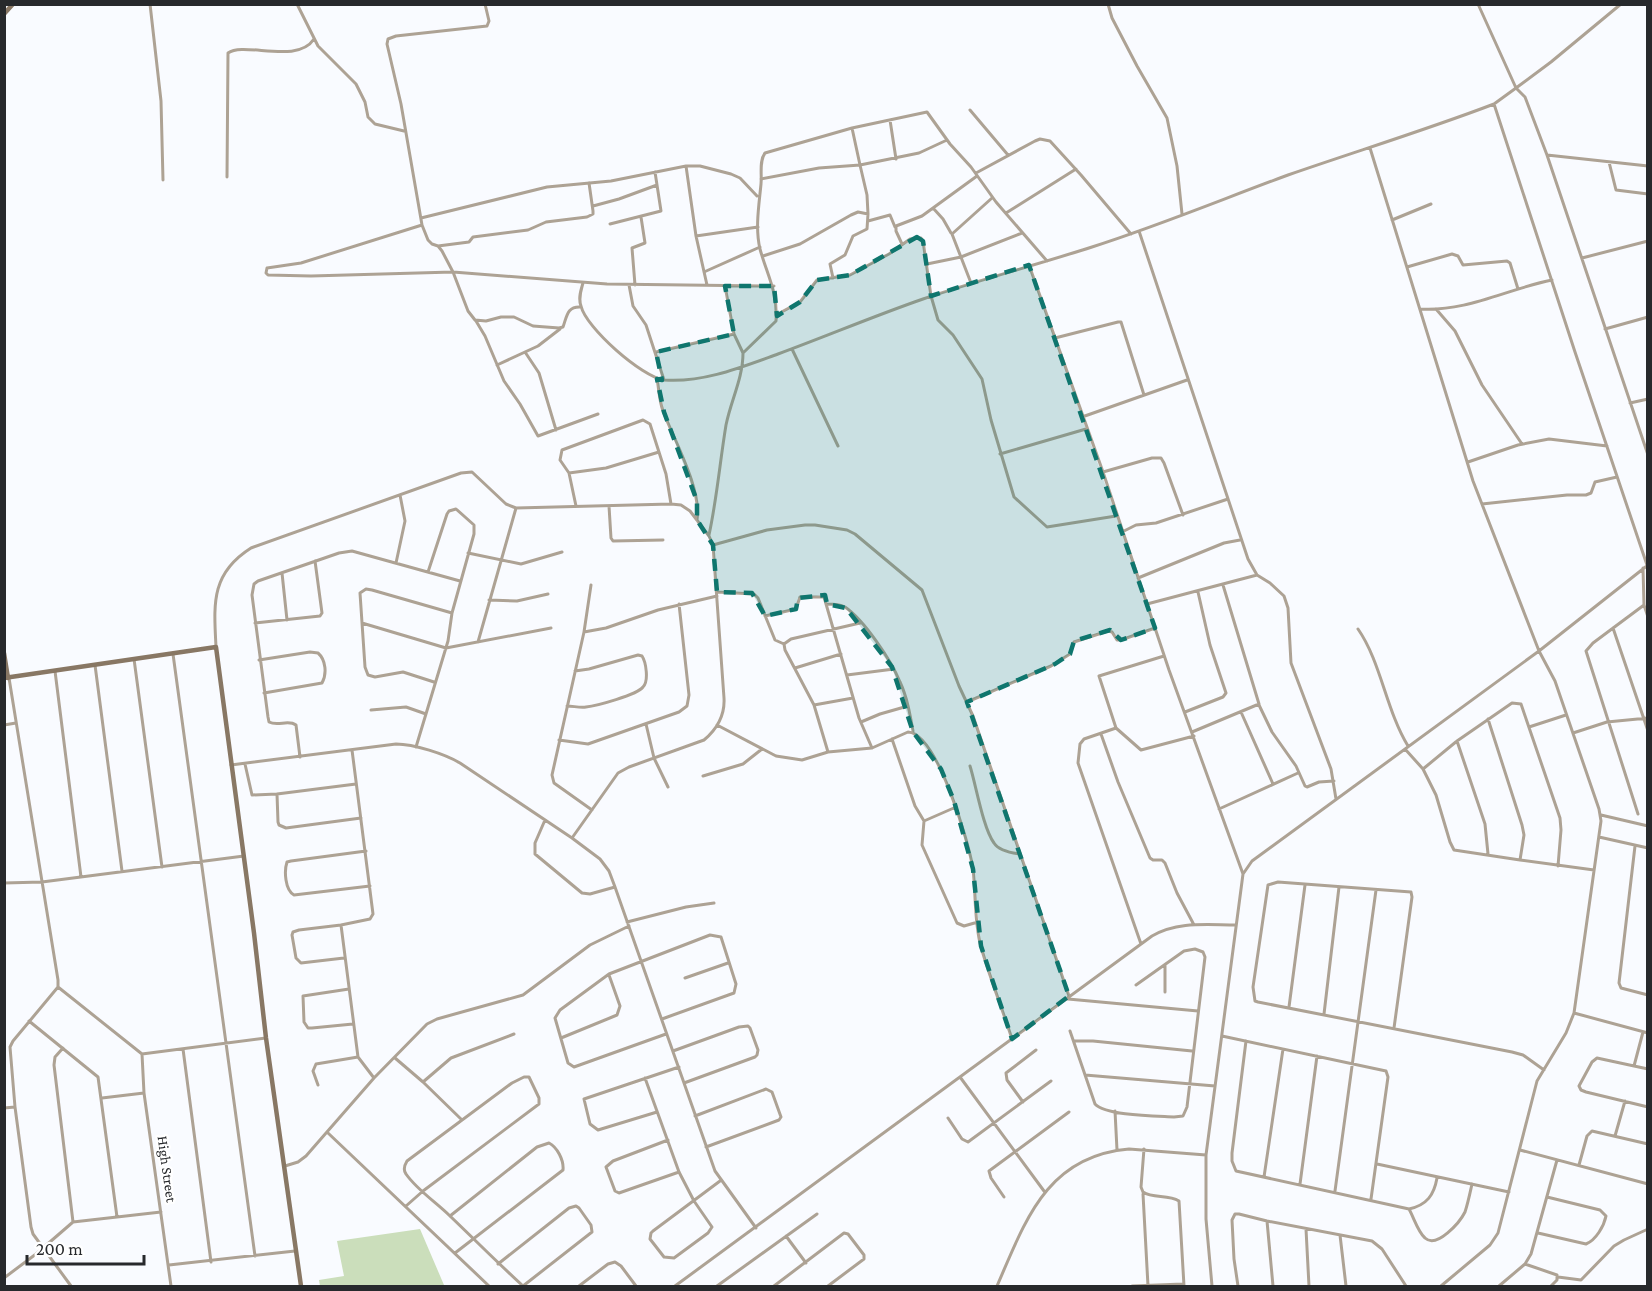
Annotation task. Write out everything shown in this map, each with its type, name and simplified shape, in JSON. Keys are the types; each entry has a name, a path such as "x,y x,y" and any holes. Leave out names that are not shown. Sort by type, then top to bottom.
{"street":[{"path":"4,14 13,4"},
{"path":"150,4 162,101 163,180"},
{"path":"297,4 314,39 356,84 371,121 404,131"},
{"path":"485,4 489,21 487,27 396,36 388,39 387,44 401,104 420,218 428,240 438,246 469,242 473,237 528,230 546,222 587,217 592,214 589,183"},
{"path":"1108,4 1112,18 1132,57 1167,118 1177,166 1182,214"},
{"path":"1478,4 1516,88 1525,97 1548,155 1647,453"},
{"path":"583,283 580,292 580,307 599,335 649,375 664,380 709,376 743,367 931,296 1131,234 1494,104 1551,62 1621,4"},
{"path":"227,177 228,53 236,49 275,52 305,48 314,39"},
{"path":"1212,1287 1206,1219 1206,1155 1244,874 1252,861 1539,651 1647,565 1494,104"},
{"path":"970,110 1008,155"},
{"path":"743,353 774,325 777,315 774,285 760,247 758,227 758,197 762,157 765,153 852,128 927,112 992,197 1047,261"},
{"path":"890,120 896,159"},
{"path":"833,278 830,264 845,255 853,236 867,229 868,205 852,128"},
{"path":"761,179 896,159 919,153 947,140"},
{"path":"895,227 918,218 976,175 1008,155 1035,141 1045,140 1050,141 1076,169 1131,234"},
{"path":"1370,148 1482,504 1539,651 1552,674 1601,815 1574,1013 1566,1033 1535,1089 1500,1226 1490,1245 1441,1287"},
{"path":"1548,155 1647,166"},
{"path":"1609,162 1616,190 1647,194"},
{"path":"420,218 547,187 589,183 686,166 700,166 740,178 758,197"},
{"path":"686,166 696,236 707,286"},
{"path":"1006,214 1076,169"},
{"path":"610,224 658,213 662,209 655,172"},
{"path":"592,206 657,185"},
{"path":"952,234 992,197"},
{"path":"1392,220 1431,204"},
{"path":"933,208 952,234 971,283"},
{"path":"763,256 800,244 858,212 868,214"},
{"path":"868,221 890,215 902,244"},
{"path":"635,285 632,248 645,243 641,217"},
{"path":"422,225 301,263 267,268 266,273 268,275 311,276 453,272 629,285 774,285"},
{"path":"696,236 758,227"},
{"path":"1139,231 1250,564 1257,575 1284,596 1291,663 1331,769 1336,799"},
{"path":"927,264 961,258 1022,233"},
{"path":"777,315 800,302 817,280 850,274 889,254 913,237 921,238 931,296 938,320 953,335 982,379 1000,454 1014,497 1045,526 1116,516"},
{"path":"1582,258 1647,241"},
{"path":"438,246 453,272 468,311 485,336 504,381 520,404 537,436 598,414"},
{"path":"704,272 760,247"},
{"path":"1407,267 1452,254 1457,255 1463,265 1507,261 1510,263 1518,289"},
{"path":"1029,265 1164,656 1244,874"},
{"path":"1420,309 1436,309 1490,299 1552,279"},
{"path":"629,285 633,306 646,325 664,380"},
{"path":"709,536 727,424 743,367 743,353 734,334 725,286"},
{"path":"497,365 538,346 563,327 568,311 575,306 580,307"},
{"path":"1436,309 1455,331 1482,385 1522,444"},
{"path":"475,320 486,321 501,317 514,317 533,326 554,329 563,327"},
{"path":"1605,329 1647,317"},
{"path":"1054,338 1120,322 1144,395"},
{"path":"656,352 734,334"},
{"path":"792,349 838,446"},
{"path":"525,352 539,374 556,430"},
{"path":"657,379 664,412 698,501 697,520"},
{"path":"1082,417 1187,380"},
{"path":"1629,403 1647,399"},
{"path":"577,507 569,473 560,460 562,450 639,421 647,421 650,424 671,504"},
{"path":"1000,454 1086,429"},
{"path":"1468,462 1522,444 1558,439 1607,446"},
{"path":"569,473 606,468 659,452"},
{"path":"1102,472 1152,458 1161,458 1183,515"},
{"path":"301,1287 266,1038 216,647 215,596 224,575 251,548 461,473 469,472 476,475 506,504 516,508 671,504 686,507 709,536 713,545 725,709 711,734 704,740 618,773 572,838"},
{"path":"1482,504 1586,495 1592,493 1596,483 1617,477"},
{"path":"396,563 405,520 400,494"},
{"path":"1122,532 1136,525 1156,524 1228,500"},
{"path":"609,506 613,541 663,540"},
{"path":"478,642 516,508"},
{"path":"416,747 446,648 452,613 474,534 474,525 456,509 449,511 428,572"},
{"path":"713,545 767,530 805,525 836,528 855,534 922,590 958,686 967,702 1068,998"},
{"path":"1138,578 1224,543 1241,540"},
{"path":"300,757 296,725 269,722 259,660 252,595 254,584 258,580 352,551 460,581"},
{"path":"468,553 516,564 527,563 562,552"},
{"path":"255,623 316,617 322,613 315,561"},
{"path":"1643,568 1644,605 1647,617"},
{"path":"282,573 287,620"},
{"path":"1147,604 1257,575"},
{"path":"591,585 584,632 552,770 552,779 554,783 592,810"},
{"path":"1223,585 1259,704 1272,732 1292,759 1307,787 1319,782 1334,781"},
{"path":"434,682 403,672 375,677 368,675 365,667 360,596 362,590 366,590 452,613"},
{"path":"1185,712 1223,697 1226,693 1210,645 1198,592"},
{"path":"489,600 517,601 548,594"},
{"path":"584,632 606,628 658,610 717,594 754,594 758,598 775,640 784,644"},
{"path":"765,616 796,609 801,597 822,596 827,604 853,698 872,748"},
{"path":"559,740 588,744 679,712 687,706 679,604"},
{"path":"827,604 842,606 878,643 901,683 913,732 926,744 941,769 956,807 973,869 981,946 1012,1039"},
{"path":"1638,814 1586,651 1593,643 1644,605"},
{"path":"362,623 446,648 551,628"},
{"path":"784,644 791,639 860,623"},
{"path":"967,702 1055,664 1070,654 1074,642 1078,640 1110,631 1117,640 1121,640 1155,628"},
{"path":"1613,628 1645,718 1647,731"},
{"path":"1358,629 1372,656 1391,712 1406,747 1423,769 1436,795 1454,850 1558,867 1594,870"},
{"path":"784,644 814,705 828,752"},
{"path":"6,678 216,647"},
{"path":"4,652 6,678 16,723 58,987 10,1047 15,1107 31,1227 71,1287"},
{"path":"259,660 310,652 318,653 324,661 322,683 264,693"},
{"path":"173,653 255,1256"},
{"path":"795,668 841,654"},
{"path":"567,706 596,705 637,691 644,686 645,682 645,662 642,656 638,655 575,671"},
{"path":"1164,656 1099,676 1116,728 1141,750 1193,734 1259,704"},
{"path":"134,660 162,867"},
{"path":"95,665 122,871"},
{"path":"847,675 894,669"},
{"path":"54,671 81,877"},
{"path":"814,705 853,698"},
{"path":"1423,769 1457,741 1512,703 1517,702 1522,706 1560,818 1558,867"},
{"path":"861,722 908,706"},
{"path":"371,710 406,707 426,714"},
{"path":"1241,712 1273,784"},
{"path":"1529,727 1566,715"},
{"path":"1573,734 1607,722 1645,718"},
{"path":"1488,719 1522,825 1524,835 1520,860"},
{"path":"4,725 16,723"},
{"path":"646,724 654,758 668,787"},
{"path":"717,725 782,758 802,760 828,752 872,748 908,732 913,732"},
{"path":"1116,728 1082,741 1078,763 1141,944"},
{"path":"1101,734 1118,782 1150,858 1162,860 1165,863 1177,893 1194,924"},
{"path":"892,739 915,806 924,821 922,845 957,923 964,926 978,922"},
{"path":"1457,741 1483,817 1488,854"},
{"path":"231,765 396,744 416,747 460,763 572,838 605,866 615,887 720,1181 756,1228"},
{"path":"703,776 743,764 762,749"},
{"path":"344,958 305,963 297,961 292,936 293,932 299,930 341,925 372,917 366,851 352,750"},
{"path":"246,764 252,795 356,784"},
{"path":"970,766 987,827 994,843 1010,852 1020,854"},
{"path":"1219,809 1298,773"},
{"path":"277,794 278,822 282,827 362,818"},
{"path":"924,821 956,807"},
{"path":"1601,815 1647,826"},
{"path":"545,820 535,843 535,854 582,893 590,894 615,887"},
{"path":"1599,837 1647,848"},
{"path":"1635,846 1619,983 1621,988 1647,995"},
{"path":"366,851 291,861 287,862 285,868 288,889 294,895 370,886"},
{"path":"4,883 42,882 244,856"},
{"path":"1394,1028 1412,895 1409,892 1278,882 1268,885 1253,987 1255,1001 1512,1052 1523,1055 1544,1070"},
{"path":"1289,1007 1305,885"},
{"path":"1323,1014 1340,888"},
{"path":"1335,1191 1376,890"},
{"path":"284,1167 298,1162 328,1133 374,1078 432,1021 523,995 590,945 628,924 686,907 714,903"},
{"path":"675,1287 1141,944 1169,928 1194,924 1236,925"},
{"path":"341,925 358,1057 374,1078"},
{"path":"662,1019 734,993 736,984 721,937 716,934 710,935 609,974 557,1012 555,1018 568,1063 574,1067 666,1034"},
{"path":"1070,1030 1095,1104 1102,1109 1115,1112 1174,1118 1183,1116 1187,1107 1205,957 1203,952 1184,951 1136,985"},
{"path":"685,978 728,963"},
{"path":"1165,965 1165,992"},
{"path":"561,1038 617,1015 620,1006 609,974"},
{"path":"58,987 142,1054 266,1038"},
{"path":"349,989 303,996 304,1022 308,1028 353,1024"},
{"path":"1068,998 1198,1011"},
{"path":"1574,1013 1647,1033"},
{"path":"30,1021 96,1074 99,1080 117,1217"},
{"path":"673,1052 739,1027 748,1026 758,1050 755,1057 684,1083"},
{"path":"1634,1066 1643,1032"},
{"path":"423,1082 451,1058 514,1034"},
{"path":"1221,1036 1384,1070 1388,1075 1371,1199"},
{"path":"1074,1041 1192,1051"},
{"path":"1246,1041 1232,1161 1236,1171 1409,1209 1428,1201 1433,1194 1437,1177"},
{"path":"63,1048 55,1057 54,1065 73,1222"},
{"path":"183,1049 211,1262"},
{"path":"1264,1177 1282,1049"},
{"path":"1023,1102 1007,1080 1006,1073 1036,1050"},
{"name":"High Street","path":"142,1054 144,1093 171,1287"},
{"path":"1300,1184 1317,1056"},
{"path":"318,1085 313,1071 316,1064 358,1057"},
{"path":"394,1058 423,1082 462,1120"},
{"path":"1647,1069 1603,1058 1596,1059 1579,1086 1586,1092 1647,1107"},
{"path":"657,1112 602,1130 594,1129 590,1124 584,1105 586,1098 679,1067"},
{"path":"1085,1075 1215,1086"},
{"path":"406,1206 423,1191 539,1104 539,1098 529,1077 512,1083 420,1151 405,1165 405,1174 423,1191 450,1216 498,1264 523,1286 592,1232 591,1225 579,1208 576,1206 569,1208 498,1264"},
{"path":"960,1077 1045,1191"},
{"path":"645,1078 680,1172 694,1201 711,1224 711,1231 674,1258 667,1259 650,1239 651,1233 694,1201 720,1181"},
{"path":"948,1118 962,1139 968,1142 1051,1081"},
{"path":"695,1116 766,1089 772,1092 781,1113 779,1120 706,1147"},
{"path":"102,1098 144,1093"},
{"path":"1615,1136 1625,1101"},
{"path":"4,1108 15,1107"},
{"path":"1004,1197 990,1178 989,1171 1069,1112"},
{"path":"1115,1112 1117,1150"},
{"path":"1579,1166 1588,1134 1598,1131 1647,1144"},
{"path":"328,1133 489,1287"},
{"path":"668,1140 613,1161 606,1167 606,1171 615,1191 620,1193 680,1172"},
{"path":"450,1216 537,1148 549,1143 555,1146 563,1164 563,1170 455,1253"},
{"path":"997,1287 1026,1220 1045,1191 1076,1166 1090,1158 1117,1150 1144,1149 1206,1155"},
{"path":"1144,1149 1141,1187 1149,1286"},
{"path":"1520,1150 1647,1184"},
{"path":"1499,1287 1526,1264 1531,1254 1557,1160"},
{"path":"1377,1164 1509,1192"},
{"path":"1409,1209 1426,1240 1439,1239 1457,1224 1463,1215 1472,1184"},
{"path":"1132,1287 1183,1285 1179,1201 1143,1192"},
{"path":"1538,1233 1586,1244 1594,1238 1605,1219 1605,1214 1600,1210 1547,1197"},
{"path":"4,1278 73,1222 161,1212"},
{"path":"717,1287 817,1214"},
{"path":"1238,1287 1234,1260 1233,1217 1235,1214 1244,1214 1377,1244 1406,1287"},
{"path":"1267,1221 1273,1287"},
{"path":"1306,1229 1309,1287"},
{"path":"1526,1264 1556,1274 1558,1277 1581,1280 1614,1246 1647,1229"},
{"path":"774,1287 844,1233 850,1235 864,1255 864,1259 828,1287"},
{"path":"1340,1235 1346,1287"},
{"path":"786,1236 806,1263"},
{"path":"169,1265 295,1251"},
{"path":"579,1287 608,1264 615,1262 621,1266 635,1286"},
{"path":"1551,1287 1558,1277"},
{"path":"681,1282 684,1287"},
{"path":"1446,1282 1450,1287"}],"highlighted area":[{"path":"917,237 923,241 931,296 1029,265 1155,628 1121,640 1110,630 1074,641 1070,654 1055,664 967,702 1069,996 1012,1039 981,946 973,869 954,801 941,769 913,732 892,667 846,608 827,604 825,595 798,598 796,609 765,616 752,593 717,592 713,545 697,520 697,501 664,412 657,379 662,380 656,352 734,334 725,286 774,286 777,316 800,302 817,280 850,275"}],"green space":[{"path":"420,1229 444,1285 320,1286 319,1280 344,1276 337,1241"}]}
